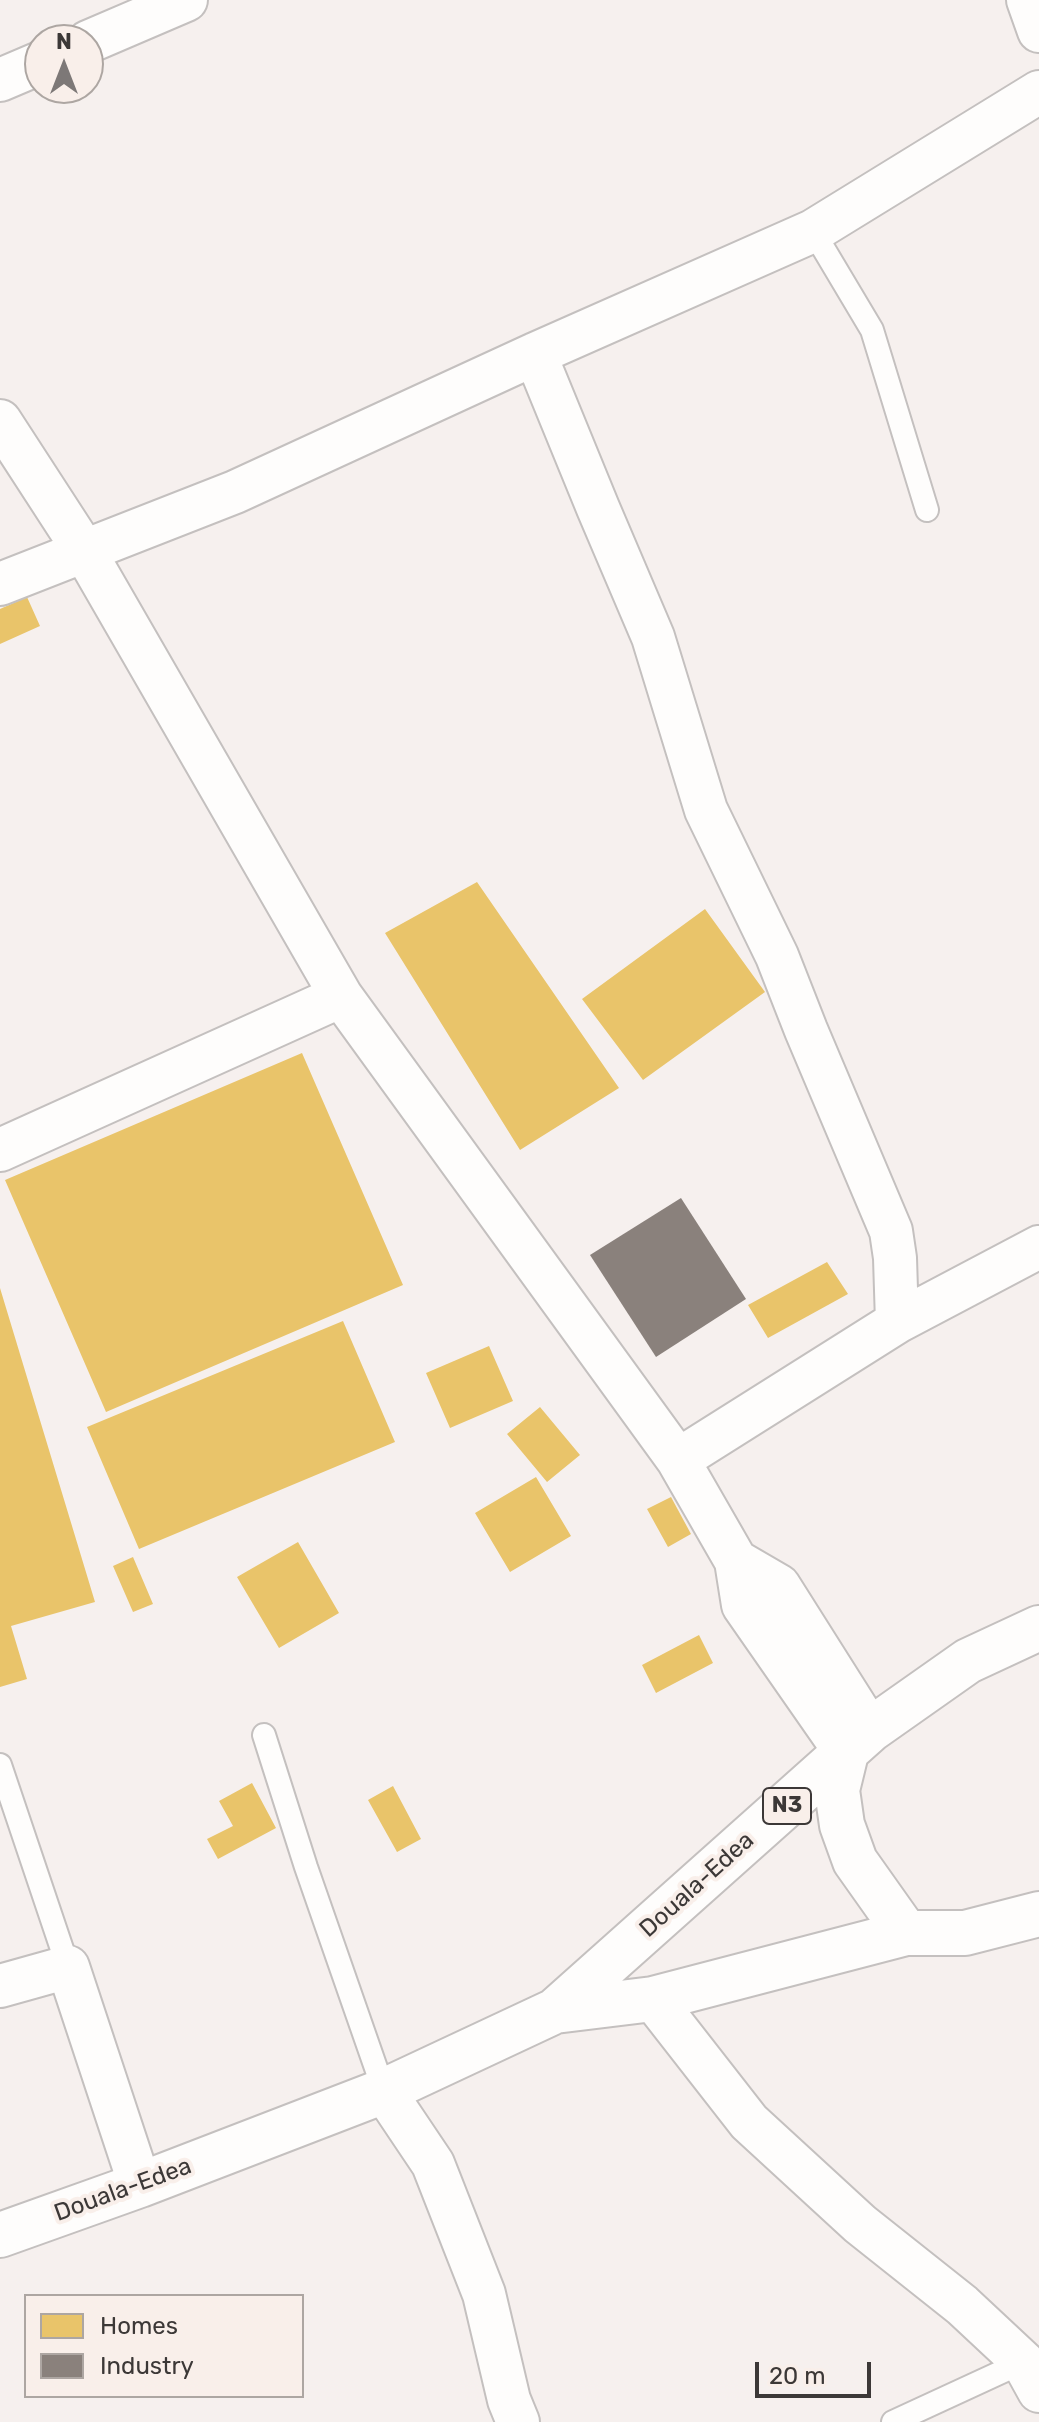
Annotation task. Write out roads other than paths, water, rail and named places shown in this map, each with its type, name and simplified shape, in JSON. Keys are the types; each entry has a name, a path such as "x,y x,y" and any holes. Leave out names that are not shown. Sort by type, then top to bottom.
{"highway":[{"name":"Douala-Edea","path":"0,2235 384,2091 555,2011 858,1741 968,1661 1039,1628"},
{"path":"858,1741 837,1790 842,1825 855,1861 906,1933"},
{"name":"Douala-Edea","path":"555,2011 653,1999 906,1933 965,1933 1039,1914"}],"street":[{"path":"104,35 186,0"},
{"path":"1028,0 1039,31"},
{"path":"0,80 24,70"},
{"path":"0,584 235,492 813,231 1039,92"},
{"path":"535,354 653,637 706,810 777,956 891,1231 897,1322"},
{"path":"0,421 85,552 341,996 678,1460 736,1561 743,1605 858,1741"},
{"path":"0,1150 341,996"},
{"path":"678,1460 897,1322 1039,1247"},
{"path":"0,1986 68,1967 140,2185"},
{"path":"653,1999 749,2122 860,2224 962,2305 1031,2377"},
{"path":"384,2091 433,2164 484,2294 509,2400 518,2422"}],"lane":[{"path":"813,231 872,330 927,510"},
{"path":"264,1735 384,2091"},
{"path":"0,1765 68,1967"},
{"path":"893,2422 1031,2377"}]}
